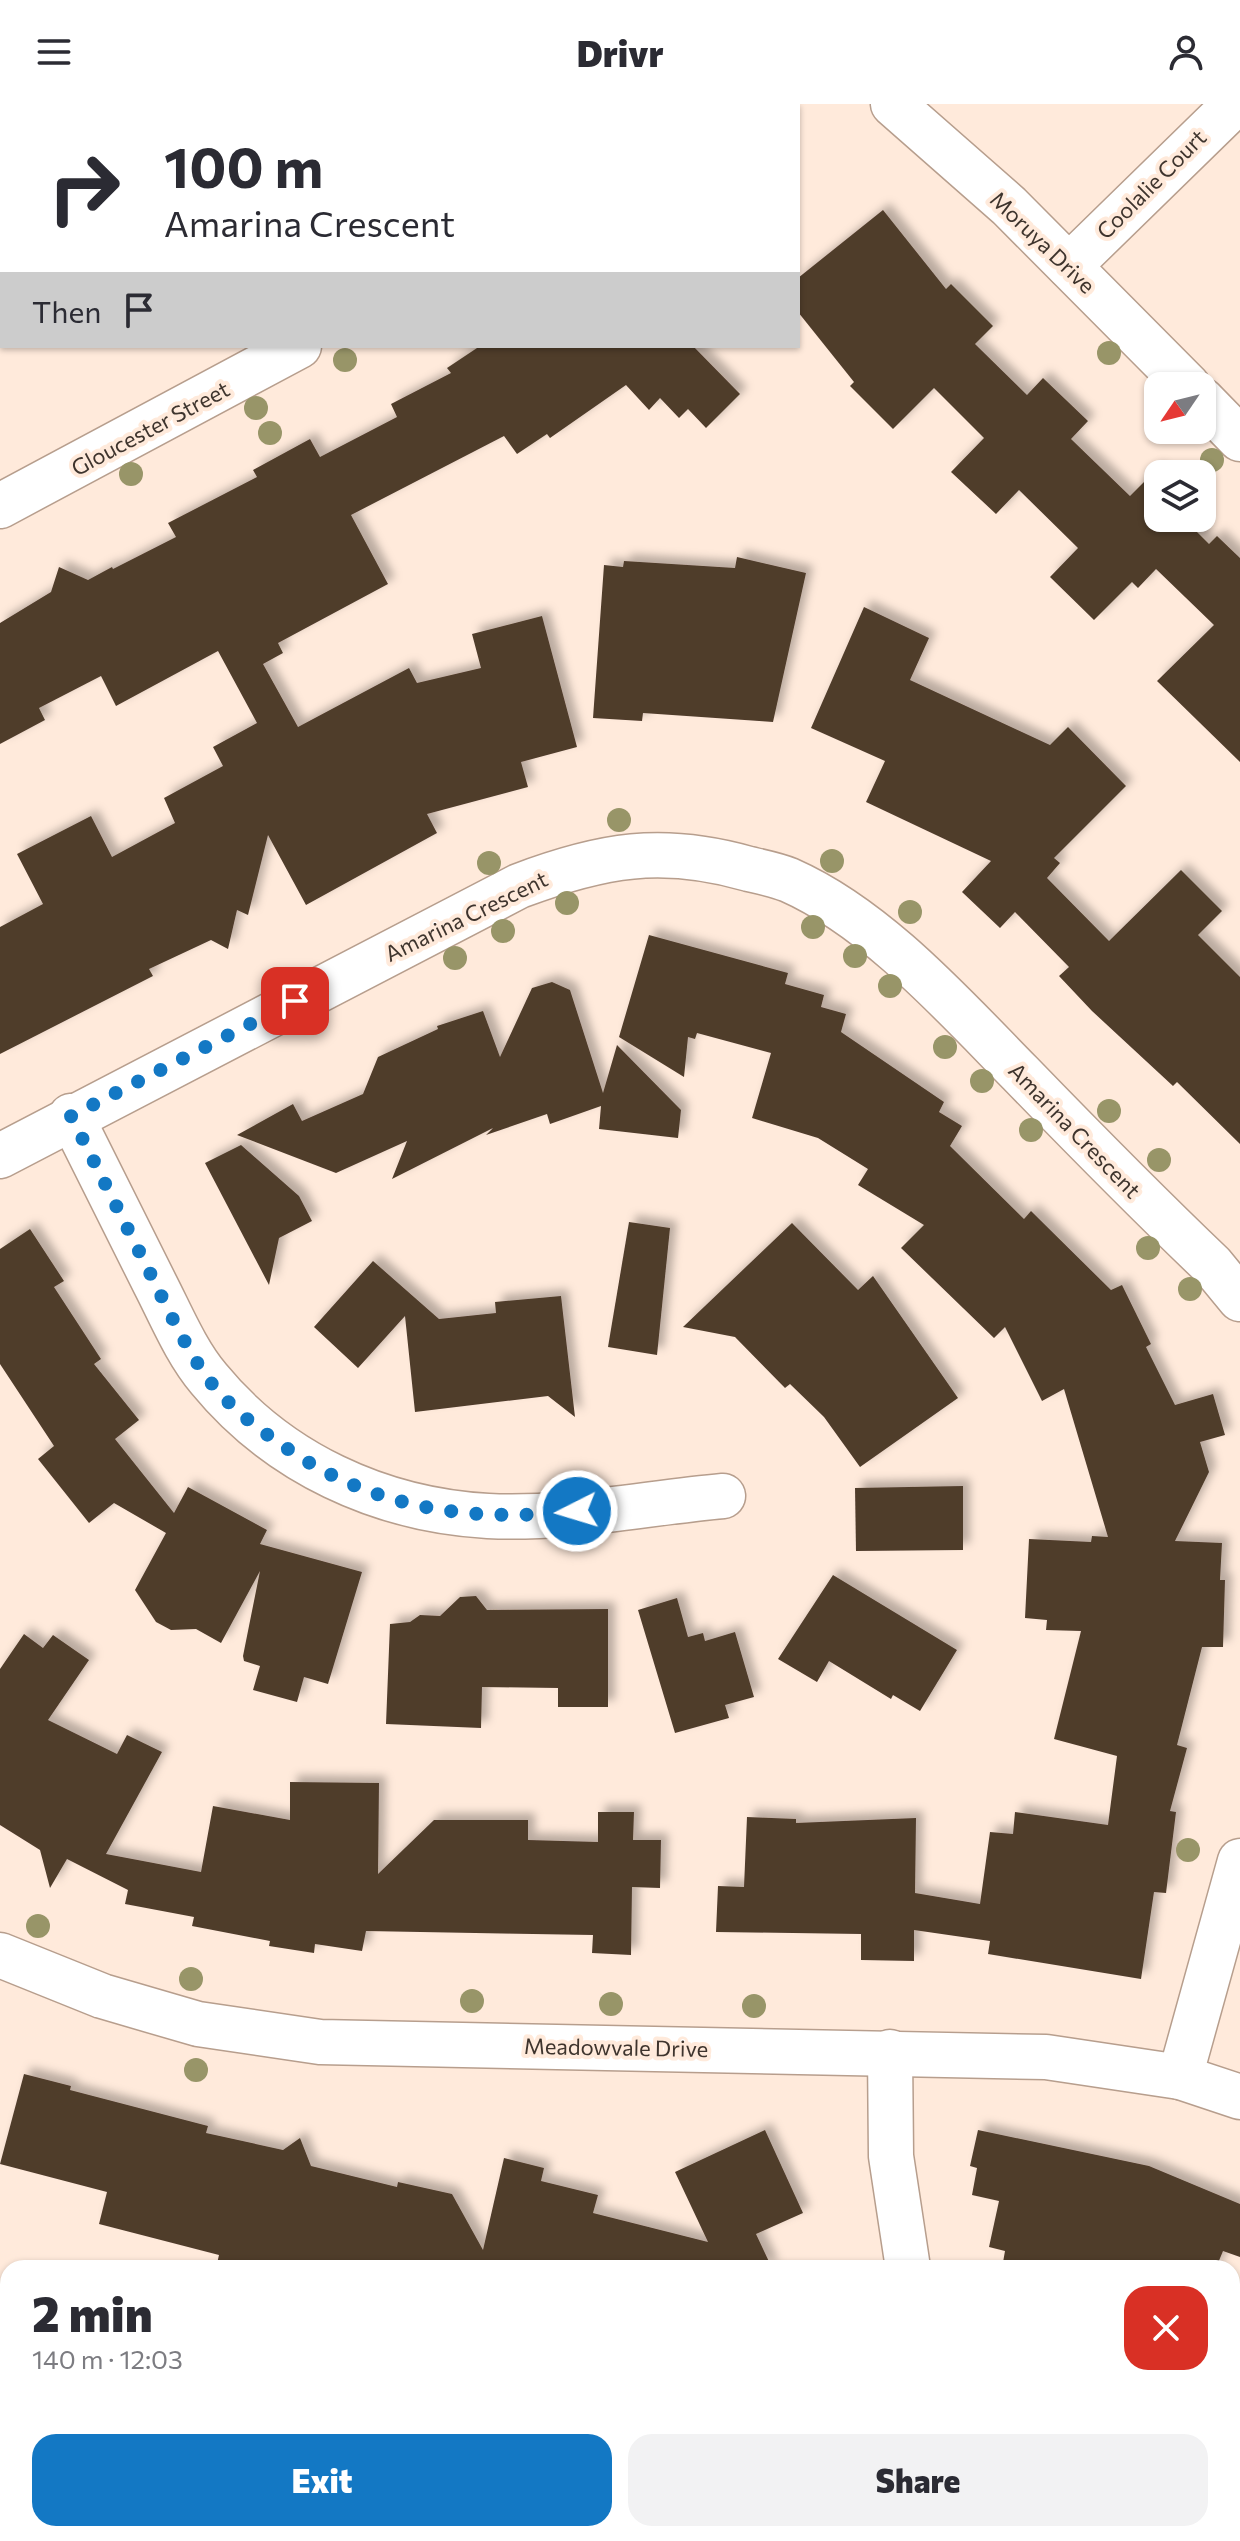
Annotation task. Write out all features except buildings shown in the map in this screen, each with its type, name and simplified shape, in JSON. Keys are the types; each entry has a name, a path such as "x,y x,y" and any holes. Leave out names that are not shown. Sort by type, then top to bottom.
{"street":[{"name":"Moruya Drive","path":"893,104 1009,206 1174,372"},
{"name":"Coolalie Court","path":"1069,266 1235,104"},
{"name":"Gloucester Street","path":"0,506 295,348"},
{"path":"1216,414 1240,439"},
{"name":"Amarina Crescent","path":"0,1156 71,1116 519,886 578,864 626,854 678,854 727,863 788,880 845,913 914,969 1212,1265 1240,1299"},
{"path":"71,1116 176,1325 207,1377 248,1421 297,1456 347,1485 394,1502 442,1513 491,1516 547,1514 723,1496"},
{"path":"1180,2077 1240,1861"},
{"name":"Meadowvale Drive","path":"0,1955 102,1996 198,2024 320,2042 1046,2057 1180,2077 1240,2097"},
{"path":"890,2052 891,2156 907,2260"}],"route":[{"path":"295,1001 71,1116 176,1325 207,1377 248,1421 297,1456 347,1485 394,1502 442,1513 491,1516 577,1511"}]}
